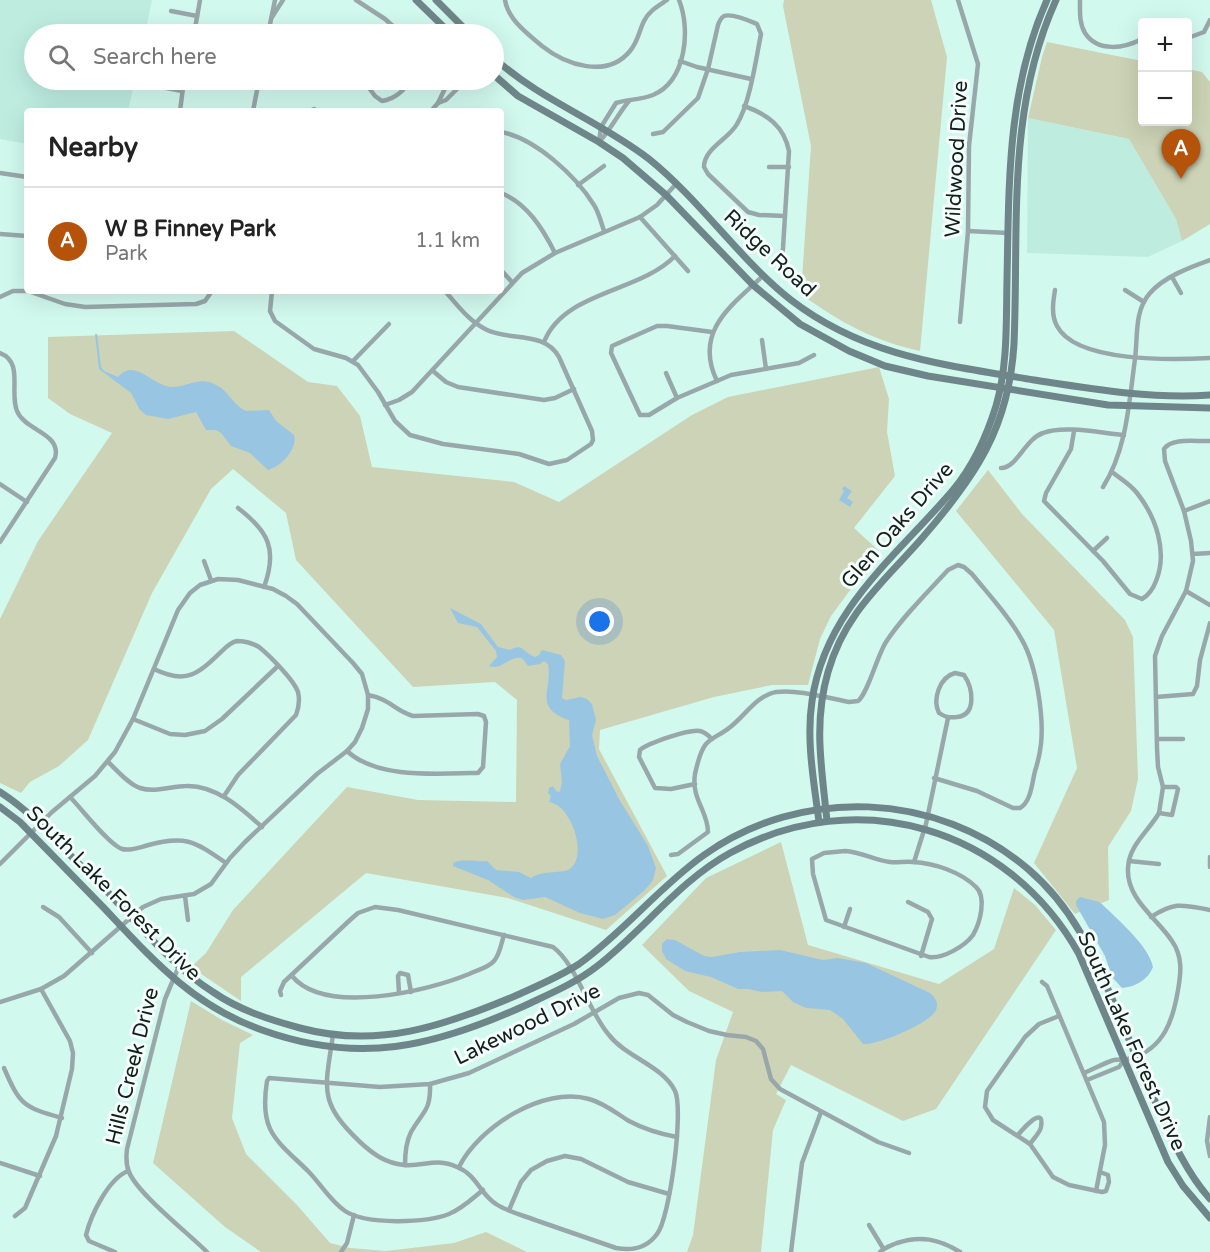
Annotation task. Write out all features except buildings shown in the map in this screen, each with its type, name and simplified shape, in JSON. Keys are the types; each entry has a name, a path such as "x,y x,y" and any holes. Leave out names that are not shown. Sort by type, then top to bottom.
{"main road":[{"path":"416,0 441,24"},
{"path":"436,0 460,24"},
{"name":"Glen Oaks Drive","path":"1004,388 1002,374 1006,335 1010,155 1015,112 1028,49 1047,0"},
{"name":"Glen Oaks Drive","path":"823,822 826,808 818,735 822,696 833,657 862,603 923,537 953,495 977,452 1011,376 1015,328 1018,158 1022,120 1036,52 1056,0"},
{"name":"Ridge Road","path":"504,67 540,93 608,132 644,156 676,184 764,275 799,305 849,335 900,355 930,363 1130,394 1210,395"},
{"name":"Ridge Road","path":"504,84 518,96 599,142 640,171 753,285 800,324 849,351 885,366 928,376 1129,407 1210,408"},
{"path":"928,376 930,363"},
{"name":"Glen Oaks Drive","path":"823,822 817,809 810,740 813,695 827,648 851,604 953,495"},
{"name":"South Lake Forest Drive","path":"0,792 21,806 41,824 179,966 214,993 257,1015 333,1035 387,1034 441,1025 471,1015 542,984 570,969 608,940 687,868 719,845 760,824 805,810 854,806 886,808 927,816 965,830 1003,852 1031,872 1061,904 1080,930 1102,974 1180,1157 1210,1198"},
{"name":"South Lake Forest Drive","path":"0,807 14,816 172,978 207,1004 251,1026 299,1042 331,1047 378,1048 432,1041 480,1025 578,980 597,967 696,876 721,858 784,829 852,819 888,821 924,828 985,856 1019,882 1063,928 1079,954 1168,1161 1183,1186 1210,1218"}],"street":[{"path":"196,24 200,0"},
{"path":"270,24 275,0"},
{"path":"271,20 283,0"},
{"path":"356,0 391,24"},
{"path":"505,0 514,21 544,47 564,60 596,67 605,66 624,57 636,43 649,13 667,0"},
{"path":"599,142 601,128 616,103 650,96 666,88 674,78 680,61 686,28 679,0"},
{"name":"Wildwood Drive","path":"958,0 978,64 969,146 968,231 960,322"},
{"path":"1080,0 1080,18 1086,34 1098,44 1128,47 1138,42"},
{"path":"171,11 197,16"},
{"path":"654,134 663,132 693,104 701,92 718,25 724,16 754,22 762,31 744,106 735,127 704,160 706,171 743,209 759,215 785,216"},
{"path":"1192,36 1204,32 1210,20"},
{"path":"1204,32 1210,38"},
{"path":"680,61 751,79"},
{"path":"177,90 182,91 180,108"},
{"path":"253,108 257,90"},
{"path":"370,90 382,100 391,99 401,90"},
{"path":"434,108 444,90"},
{"path":"438,103 446,100 456,90"},
{"path":"599,142 629,101"},
{"path":"744,106 762,113 778,127 788,146 789,167 782,256 776,261"},
{"path":"504,133 517,136 548,155 578,184 593,204 604,231"},
{"path":"578,184 604,166"},
{"path":"769,167 789,167"},
{"path":"0,173 24,177"},
{"path":"504,291 532,266 555,253 640,217 676,184"},
{"path":"504,194 517,201 531,215 546,235 555,253"},
{"path":"640,217 688,271"},
{"path":"968,231 1017,233"},
{"path":"0,234 24,236"},
{"path":"544,342 560,317 574,308 657,272 675,256"},
{"path":"1103,487 1112,472 1124,435 1135,358 1137,325 1144,302 1153,290 1172,277 1210,260"},
{"path":"504,273 512,282"},
{"path":"717,381 710,357 712,332 726,310 764,275"},
{"path":"1172,277 1181,293"},
{"path":"1055,290 1053,310 1059,330 1083,347 1135,358 1210,358"},
{"path":"1125,290 1144,302"},
{"path":"0,297 7,292 24,291"},
{"path":"37,294 85,308 196,304 205,301 210,294"},
{"path":"272,294 270,311 279,325 314,349 353,361 363,370 400,428 418,438 519,454 543,464 561,462 589,446 593,440 592,431 557,353 544,342 495,333 475,323 448,294"},
{"path":"385,405 406,397 433,371 501,294"},
{"path":"353,361 389,324"},
{"path":"712,332 657,326 615,344 610,350 612,356 639,414 644,416 654,413 677,398 717,381 738,374 799,363 814,355"},
{"path":"762,340 766,369"},
{"path":"0,353 9,358 13,364 15,401 19,415 51,439 56,447 55,458 0,542"},
{"path":"433,371 446,382 458,387 544,400 555,398 574,389"},
{"path":"666,373 677,398"},
{"path":"1000,468 1006,468 1012,464 1028,442 1039,434 1051,431 1074,431 1124,435"},
{"path":"1074,431 1071,449 1046,493 1044,501 1093,551 1130,594 1142,599 1152,589 1158,576 1162,555 1160,541 1140,497 1129,484 1112,472"},
{"path":"1084,1073 1116,1059 1136,1057 1156,1044 1166,1032 1175,1005 1181,970 1180,958 1172,941 1133,890 1129,880 1129,861 1135,844 1159,813 1163,787 1158,767 1154,666 1158,646 1186,591 1192,573 1193,554 1184,511 1164,455 1164,449 1167,444 1173,442 1210,441"},
{"path":"0,484 27,502"},
{"path":"1184,511 1210,501"},
{"path":"238,508 257,523 267,541 270,567 264,587"},
{"path":"1093,551 1107,538"},
{"path":"1193,554 1210,553"},
{"path":"204,561 211,580"},
{"path":"671,855 678,854 708,832 707,823 697,799 695,784 702,751 712,739 731,727 759,701 772,693 787,692 849,702 858,701 862,698 880,652 894,631 948,570 955,566 964,567 1018,633 1030,656 1041,721 1041,747 1029,796 1025,805 1020,808 1013,808 957,784 934,778"},
{"path":"0,864 108,762 119,747 181,604 194,589 211,580 238,580 286,596 358,669 368,695 368,709 363,728 355,742 262,826 204,889 143,907 64,976 40,989 0,1002"},
{"path":"1186,591 1210,605"},
{"path":"1156,697 1184,696 1195,692 1200,660 1210,622"},
{"path":"154,669 175,677 192,676 208,665 230,644 236,641 250,643 257,646 278,666 298,692 296,715 237,775 224,796"},
{"path":"133,719 170,734 185,735 206,731 222,719 278,666"},
{"path":"952,673 960,673 966,677 969,686 970,709 964,716 948,718 938,710 937,696 946,678 952,673"},
{"path":"347,751 365,763 397,771 470,773 478,772 483,767 486,722 484,716 477,714 413,717 382,698 368,695"},
{"path":"914,862 927,816 948,718"},
{"path":"695,784 671,789 656,788 639,757 640,750 650,744 694,731 702,732 712,739"},
{"path":"1157,739 1183,739"},
{"path":"108,762 140,788 153,790 192,786 224,796 262,826"},
{"path":"1159,813 1172,815 1178,789 1163,787"},
{"path":"70,797 108,839 121,849 129,850 156,843 186,840 200,845 226,863"},
{"path":"845,851 861,853 889,862 914,862 935,866 976,886 982,897 977,926 971,937 938,958 921,956 844,927 829,922 825,918 813,874 811,863 814,857 824,853 845,851"},
{"path":"1210,856 1210,867"},
{"path":"1129,861 1159,864"},
{"path":"185,896 188,920"},
{"path":"909,902 928,912 932,918 921,956"},
{"path":"1151,916 1171,906 1210,910"},
{"path":"43,907 59,917 92,953"},
{"path":"281,995 281,987 291,976 358,913 371,908 398,910 553,947 564,957 594,1013 615,1042 659,1072 674,1088 679,1105 677,1137 662,1225 643,1249 616,1248 495,1204 472,1177 459,1167 436,1162 405,1165 381,1159 349,1131 331,1108 327,1083 333,1035"},
{"path":"844,927 850,909"},
{"path":"291,976 302,986 318,992 353,997 411,992 447,983 491,964 499,953 504,935"},
{"name":"Hills Creek Drive","path":"179,966 172,978 162,1009 127,1149 128,1171 144,1192 199,1247 207,1252"},
{"path":"399,993 398,976 400,973 408,975 411,992"},
{"path":"1042,982 1047,986 1104,1122 1105,1145 1096,1191"},
{"path":"15,1216 25,1208 40,1176 62,1118 72,1069 72,1053 65,1030 40,989"},
{"name":"Lakewood Drive","path":"483,1190 446,1215 386,1221 354,1215 339,1206 319,1182 274,1138 266,1121 266,1083 269,1078 380,1088 430,1084 469,1073 574,1024 630,994 644,994 653,998 673,1015 695,1026 718,1033 750,1038 763,1049 769,1074 777,1086 878,1142 909,1153"},
{"path":"1059,1016 1039,1024 1024,1036 987,1091 986,1107 993,1120 1030,1144 1053,1177 1069,1185 1106,1191 1108,1175 1100,1173"},
{"path":"1087,1080 1119,1067 1124,1060"},
{"path":"4,1068 14,1092 25,1105 62,1118"},
{"path":"405,1165 410,1134 429,1104 430,1084"},
{"path":"674,1088 680,1084"},
{"path":"459,1167 474,1144 497,1125 530,1106 563,1097 586,1098 640,1126 677,1137"},
{"path":"790,1252 804,1156 821,1112"},
{"path":"1210,1117 1207,1141 1210,1156"},
{"path":"1018,1135 1029,1121 1034,1119 1038,1121 1040,1129 1030,1144"},
{"path":"509,1210 520,1182 531,1170 547,1161 565,1156 581,1159 628,1182 669,1194"},
{"path":"0,1163 40,1176"},
{"path":"115,1252 89,1241 86,1232 112,1182 128,1171"},
{"path":"1199,1207 1210,1198"},
{"path":"341,1252 347,1243 354,1215"},
{"path":"869,1224 882,1250 905,1240 923,1238 941,1241 960,1252"}],"shaded area":[{"path":"0,0 152,0 147,24 24,24 24,90 133,90 129,108 24,108 24,143 0,139"},
{"path":"784,0 931,0 947,57 920,351 872,336 829,313 801,294 811,146 783,6"},
{"path":"1047,42 1138,60 1138,126 1192,126 1192,70 1202,72 1210,82 1210,224 1182,241 1176,219 1129,139 1028,118"},
{"path":"1028,118 1129,139 1176,219 1182,241 1148,257 1027,253"},
{"path":"234,331 308,382 337,386 360,416 372,467 514,482 559,502 692,415 728,397 879,367 889,399 887,432 895,476 854,528 879,551 831,616 820,639 808,685 772,685 714,697 600,730 599,749 667,876 606,930 508,898 366,873 241,977 241,1001 191,967 206,953 233,910 347,787 418,800 516,802 517,700 495,682 413,687 296,560 286,513 233,469 211,489 152,593 88,740 59,766 30,782 21,793 0,783 0,619 38,541 112,433 70,414 48,398 48,337"},
{"path":"988,470 1022,514 1125,620 1133,637 1138,779 1131,811 1108,847 1109,900 1075,914 1034,863 1077,768 1054,630 956,511"},
{"path":"781,842 808,945 939,984 994,949 1014,888 1035,905 1056,930 936,1109 903,1121 791,1065 776,1094 786,1100 773,1130 761,1252 687,1252 693,1235 716,1060 733,1012 689,991 642,945 706,878"},
{"path":"191,1001 253,1035 240,1043 232,1118 246,1154 297,1205 330,1243 350,1248 386,1251 454,1243 486,1232 527,1252 261,1252 225,1227 153,1163"}],"water":[{"path":"95,334 97,334 101,367 104,371 118,377 124,372 137,371 172,387 200,381 211,383 222,389 246,411 269,410 276,421 294,435 295,440 291,451 283,461 268,470 250,453 231,446 221,433 216,430 206,430 196,412 168,419 146,415 140,410 131,393 99,369"},
{"path":"844,486 852,491 847,498 853,502 850,507 839,500"},
{"path":"450,608 481,624 498,647 510,650 517,647 535,657 542,650 561,655 565,661 562,698 566,700 581,697 592,704 596,720 592,735 597,756 619,799 648,846 656,868 653,880 645,890 615,915 603,919 580,913 545,897 523,900 514,897 488,880 453,866 453,863 461,861 487,861 496,870 519,872 531,878 536,875 568,870 576,861 578,852 570,820 557,805 549,802 551,796 548,793 549,788 553,786 556,791 560,792 562,782 560,764 570,746 569,720 558,715 547,703 548,664 544,661 528,666 522,658 517,658 498,667 489,666 497,657 496,651 477,627 458,623"},
{"path":"1080,897 1103,905 1139,942 1153,967 1144,979 1132,986 1122,988 1112,977 1105,956 1076,905"},
{"path":"667,939 675,940 704,956 712,957 740,952 780,950 823,960 838,958 866,963 930,993 936,1000 937,1007 924,1021 902,1033 870,1044 863,1044 843,1019 830,1010 806,1008 793,1002 782,991 762,992 738,989 711,977 685,971 666,959 662,951 662,944"}],"place":[{"name":"W B Finney Park","path":"1181,179"}]}
